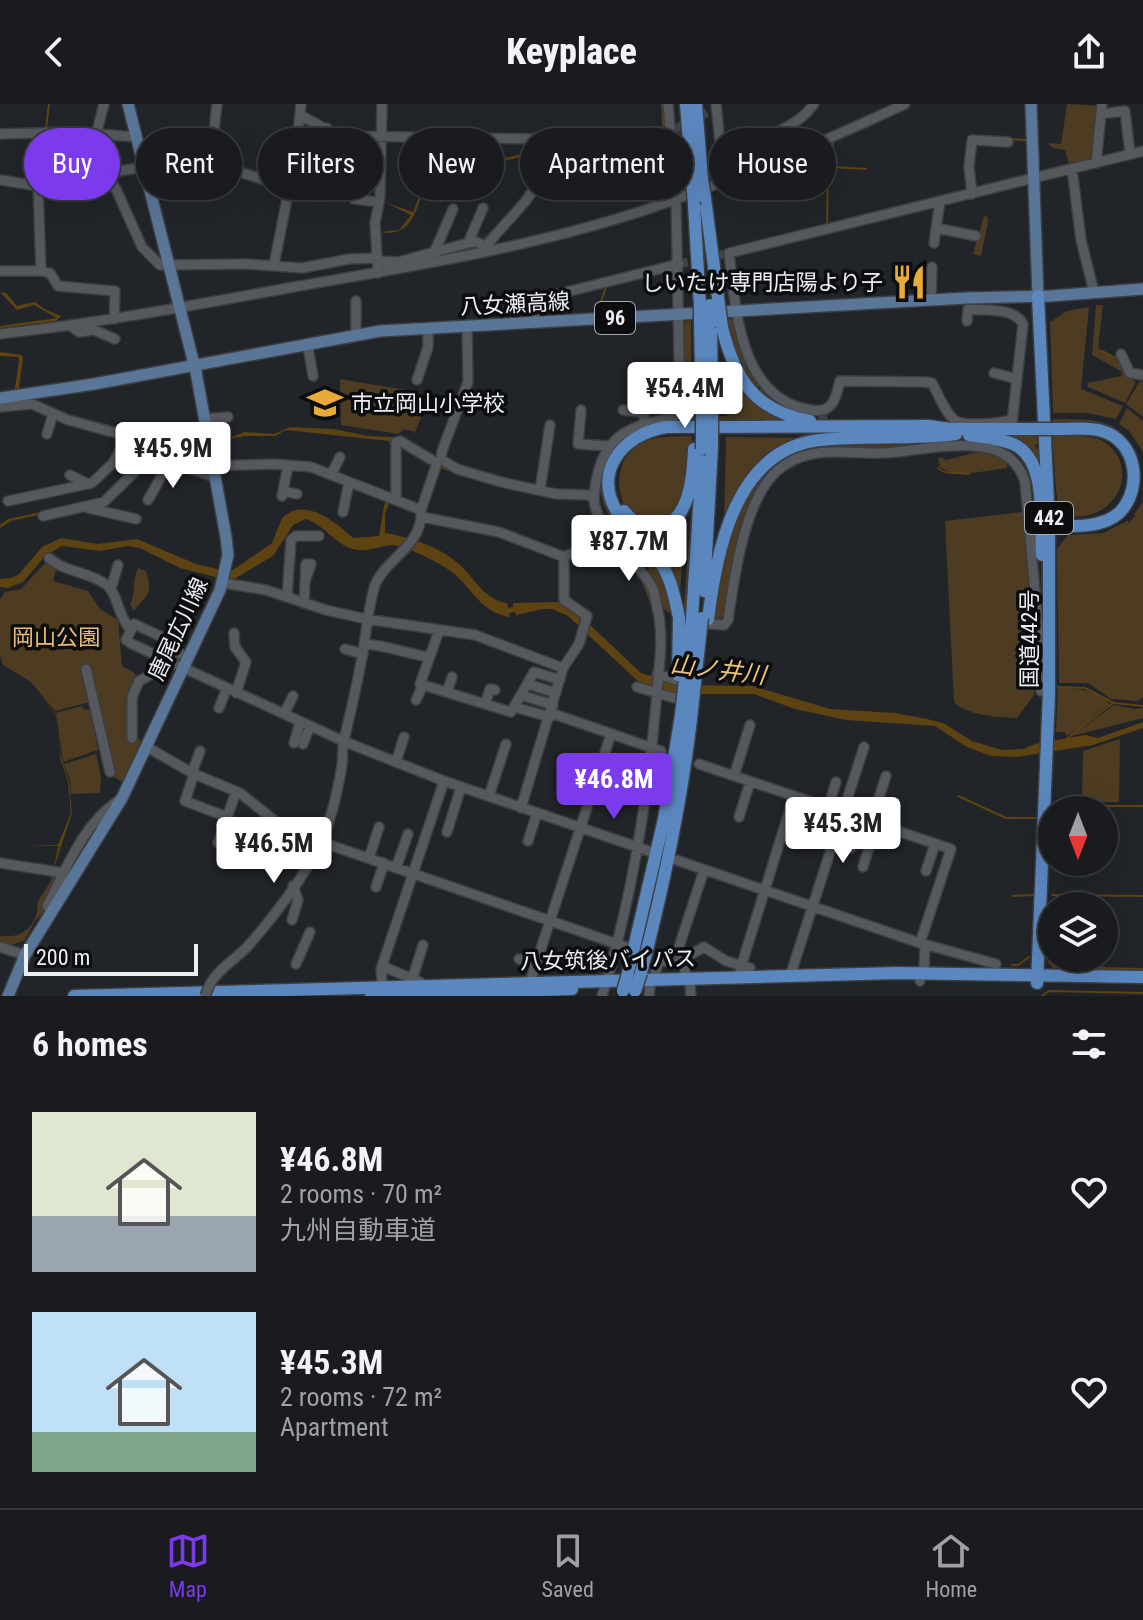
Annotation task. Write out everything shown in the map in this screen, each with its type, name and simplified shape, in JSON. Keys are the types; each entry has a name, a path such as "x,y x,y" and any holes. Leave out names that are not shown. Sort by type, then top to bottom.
{"highway":[{"path":"634,973 685,716 695,618 707,323 700,201 686,104"},
{"path":"696,104 697,179"},
{"path":"700,201 698,272 707,323 759,401 792,418 840,433"},
{"name":"国道442号","path":"1037,984 1049,693 1049,523 1038,296"},
{"path":"695,618 675,594 663,567 621,518 611,499 611,471 618,453 625,444 642,433 666,427 930,438 1036,431"},
{"path":"703,448 682,510 673,519 657,527 639,524 631,519 619,502 615,478 623,456 643,439 670,433 819,435 1059,431 1103,437 1117,447 1126,461 1129,485 1118,506 1097,518 1049,523"},
{"path":"628,994 668,862 685,774 685,716 679,665 721,546 747,486 765,465 779,454 804,443 840,433"},
{"path":"962,434 1012,444 1032,460 1039,484 1043,575 1049,589"},
{"name":"八女筑後バイパス","path":"604,988 690,987 744,970 1143,986"},
{"name":"八女筑後バイパス","path":"74,996 690,987 920,976"},
{"name":"八女筑後バイパス","path":"1037,984 1143,977"},
{"name":"八女筑後バイパス","path":"371,996 383,993 480,994 527,990"}],"main road":[{"name":"唐尾広川線","path":"128,104 136,135"},
{"path":"1031,104 1038,296"},
{"name":"唐尾広川線","path":"8,993 25,955 122,798 147,747 181,663 224,578 226,537 195,365 153,200"},
{"name":"八女瀬高線","path":"0,398 23,400 356,334 931,300 982,304 1038,296 1143,289"}],"street":[{"path":"96,128 104,104"},
{"path":"214,128 217,104"},
{"path":"381,128 382,104"},
{"path":"668,104 669,128"},
{"path":"785,128 799,122 814,104"},
{"path":"836,135 905,104"},
{"path":"713,108 717,128"},
{"path":"1096,163 1101,109 1125,111 1130,154"},
{"path":"300,110 327,128"},
{"path":"120,129 134,127"},
{"path":"0,134 24,133"},
{"path":"383,136 520,141"},
{"path":"972,194 969,167 972,140 1008,142"},
{"path":"967,321 968,309 982,304 1019,317 1024,334 1012,422 959,422 950,415 932,383 925,382 840,381 832,407 815,411 787,404 777,398 749,363 737,311 729,253 1143,151"},
{"path":"1072,169 1081,240 1094,292"},
{"path":"0,180 24,184"},
{"path":"120,198 142,247 160,265 274,265 302,268 349,259 398,262 477,242 487,249"},
{"path":"38,200 41,271"},
{"path":"274,265 288,200"},
{"path":"362,200 378,202 375,223 378,273"},
{"path":"487,249 495,232 515,215 524,200"},
{"path":"0,334 71,326 378,273 572,231 670,200"},
{"path":"604,988 621,945 656,749 660,619 652,589 602,521 594,499 608,446 626,430 644,422 678,415 683,373 678,315 676,200"},
{"path":"934,243 940,201"},
{"path":"468,243 483,208"},
{"path":"434,253 453,209"},
{"path":"864,220 867,231"},
{"path":"936,228 976,236"},
{"path":"530,323 546,297 679,264"},
{"path":"931,300 932,267"},
{"path":"0,271 41,271 50,273 58,286 115,291 114,319"},
{"path":"356,301 356,334"},
{"path":"71,326 79,332 94,330 115,339"},
{"path":"205,996 215,975 250,944 293,886 320,842 338,786 343,741 349,726 363,652 366,619 381,573 406,551 413,537 468,382 467,326"},
{"path":"417,380 425,358 428,328"},
{"path":"308,347 313,376"},
{"path":"1121,354 1130,373 1143,375"},
{"path":"994,373 1017,379"},
{"path":"0,407 23,400 53,414 127,436 169,463 214,472 311,467 422,513 462,527 499,532 564,557 612,534"},
{"path":"581,410 578,444 608,446"},
{"path":"623,410 644,413 644,422"},
{"path":"47,434 53,414"},
{"path":"204,419 228,417"},
{"path":"540,490 550,425"},
{"path":"8,501 88,484 113,463 127,436"},
{"path":"392,498 396,442 400,441 457,469 482,477 556,494 589,495 594,499"},
{"path":"660,619 726,623 741,543 753,509 775,472 804,455 827,451 883,453 942,445 993,449 1013,460 1025,482 1041,691 1049,693"},
{"path":"1012,447 1013,460"},
{"path":"43,516 104,502 155,452"},
{"path":"331,475 340,457"},
{"path":"148,500 169,463"},
{"path":"288,466 282,494 297,494"},
{"path":"70,475 88,484"},
{"path":"343,512 349,482"},
{"path":"85,508 136,519"},
{"path":"71,522 72,510"},
{"path":"287,597 291,540 296,536 319,536"},
{"path":"521,808 563,668 579,644 587,616 564,600 564,557"},
{"path":"49,558 57,565 98,580 111,589 122,619 130,629"},
{"path":"111,589 118,565"},
{"path":"224,578 366,619 475,635 563,668"},
{"path":"304,603 305,581"},
{"path":"181,663 160,636 134,624 130,629 128,642 181,663 231,690 343,741 444,781 649,851"},
{"path":"439,631 420,684 511,712 528,684 538,658"},
{"path":"219,708 249,663 235,647 234,633"},
{"path":"349,662 363,652 388,645 401,652 430,657"},
{"path":"345,649 363,652"},
{"path":"132,738 132,697 139,681 181,663"},
{"path":"86,669 110,772"},
{"path":"534,672 560,680"},
{"path":"658,676 687,683"},
{"path":"447,692 452,677"},
{"path":"528,684 556,693"},
{"path":"416,700 423,685"},
{"path":"637,687 688,702"},
{"path":"485,704 490,689 495,690"},
{"path":"521,695 551,712 656,749"},
{"path":"284,714 293,696"},
{"path":"245,710 250,699"},
{"path":"514,707 551,712"},
{"path":"298,743 305,724"},
{"path":"734,776 750,725"},
{"path":"527,990 611,734"},
{"path":"396,762 404,737"},
{"path":"489,796 506,744"},
{"path":"147,747 193,773 236,792 284,828 621,945"},
{"path":"792,970 864,747"},
{"path":"200,751 185,801 227,817"},
{"path":"699,764 951,849 922,944 924,968 920,976"},
{"path":"863,867 886,776"},
{"path":"383,993 382,966 444,781"},
{"path":"739,817 750,782"},
{"path":"828,808 836,782"},
{"path":"447,832 461,787"},
{"path":"218,843 236,792"},
{"path":"651,986 657,959 682,962 704,947 744,970 794,796"},
{"path":"52,913 47,906 86,832 99,816 122,798"},
{"path":"528,841 537,813"},
{"path":"851,848 860,819"},
{"path":"369,858 379,827"},
{"path":"396,868 408,834"},
{"path":"926,871 935,844"},
{"path":"676,860 922,944 996,964"},
{"path":"0,863 64,873"},
{"path":"376,887 384,863"},
{"path":"690,987 678,950 704,870"},
{"path":"292,920 298,900 293,886"},
{"path":"296,964 310,932"},
{"path":"382,966 416,980 423,945"},
{"path":"0,947 25,955"},
{"path":"519,959 536,965"}],"green space":[{"path":"1067,104 1100,106 1095,161 1070,167 1065,150 1053,148 1047,143 1061,144"},
{"path":"984,216 988,217 988,222 981,256 973,254"},
{"path":"1096,305 1103,305 1098,348 1123,365 1125,374 1136,382 1125,403 1088,387 1087,383 1122,376 1121,371 1092,355"},
{"path":"1089,307 1081,389 1123,406 1116,419 1087,413 1053,413 1050,322 1067,311"},
{"path":"727,320 735,321 746,359 743,362 756,379 759,389 765,389 818,416 781,408 755,386 737,356"},
{"path":"691,321 692,416 727,416 727,356 735,374 794,421 637,431 605,486 667,582 674,615 663,609 648,571 650,563 640,560 608,514 600,482 602,466 611,450 627,435 643,427 675,421 687,374 687,370 683,369 681,326"},
{"path":"340,379 418,392 426,406 415,432 404,429 398,434 341,425"},
{"path":"1140,381 1143,382 1143,417 1126,404"},
{"path":"1127,408 1143,421 1143,452 1129,431 1119,424"},
{"path":"1053,419 1101,422 1124,436 1135,459 1134,492 1120,437 1053,427"},
{"path":"1003,435 1037,436 1038,443 1035,445 1041,454 1042,464 1028,449"},
{"path":"692,436 685,490 672,514 662,521 650,523 628,512 619,479 625,459 632,450 653,439"},
{"path":"1051,436 1095,438 1114,450 1121,463 1119,491 1098,512 1081,516 1060,515"},
{"path":"726,437 814,438 761,464 724,525"},
{"path":"932,442 924,446 874,449 825,446 825,443 880,445"},
{"path":"819,444 819,447 793,456 773,471 757,489 738,534 726,610 721,618 713,620 733,526 754,483 770,466 790,453"},
{"path":"981,451 1008,460 1007,468 964,473 940,467 938,459 941,457 946,460"},
{"path":"693,489 687,616 683,616"},
{"path":"1133,498 1120,518 1096,526"},
{"path":"1143,501 1143,697 1138,701 1111,699 1088,683 1059,683 1057,549 1068,535 1103,533 1129,520 1128,524"},
{"path":"687,509 679,593 633,525 650,531"},
{"path":"1022,512 1035,638 1034,695 1017,718 984,715 954,702 945,521"},
{"name":"岡山公園","path":"47,561 54,565 56,571 53,581 88,591 100,609 118,620 122,666 141,681 134,702 135,736 141,741 126,784 107,773 90,702 55,711 31,682 3,665 0,655 0,599 5,592 21,589"},
{"path":"138,568 146,571 149,590 134,611 130,605"},
{"path":"1058,688 1093,693 1110,704 1066,736 1065,732 1056,732"},
{"path":"1114,705 1143,708 1143,718 1072,736"},
{"path":"82,706 85,710 90,709 98,750 63,762 56,713"},
{"path":"1120,739 1119,802 1118,796 1082,796 1083,751"},
{"path":"96,754 101,777 100,793 71,794 64,764"},
{"path":"53,872 58,876 43,907 44,912 25,940 12,945 0,942 0,936 18,935 31,926 38,902"}],"shaded area":[{"path":"661,104 664,104 665,128 662,128"},
{"path":"520,154 520,157 504,161"},
{"path":"520,199 523,200 484,242 483,239"},
{"path":"420,200 407,226 400,230 391,233 380,232 399,230 411,215 384,202 413,212"},
{"path":"0,292 6,293 17,306 35,302 61,316 56,321 0,328 57,318 34,305 17,310"},
{"path":"0,352 22,355 17,400 35,399 65,413 129,430 152,441 167,456 184,453 203,440 226,439 245,432 274,434 290,427 396,437 393,442 395,488 385,514 385,533 414,540 443,553 459,564 492,598 507,603 508,608 513,607 513,603 561,602 641,673 679,685 753,686 830,709 895,713 927,719 943,723 972,741 1002,750 1023,749 1085,735 1098,738 1143,722 1143,728 1093,745 1017,757 991,756 967,747 935,726 846,720 795,709 754,694 680,694 640,683 568,616 552,609 516,615 515,612 509,613 510,617 500,615 484,605 452,572 413,551 390,545 367,550 353,549 306,519 293,525 273,556 231,581 180,568 140,548 128,546 100,551 62,546 45,556 23,582 8,588 0,587 0,579 19,574 42,547 61,538 98,544 137,539 196,564 230,572 272,543 282,518 291,512 310,510 338,525 353,538 379,536 391,487 392,459 389,441 286,430 275,436 245,436 205,443 184,456 169,460 155,448 100,501 11,521 0,528 8,519 98,500 153,446 125,431 68,417 33,402 0,404 13,401 19,361 18,357 0,356"},
{"path":"37,689 57,716 60,754 69,781 72,813 54,868 58,846 26,845 58,845 71,813 68,781 60,758 57,717"}],"waterway":[{"path":"46,128 49,104"},
{"path":"1009,139 1025,140"},
{"path":"836,167 866,169"},
{"path":"827,200 827,225"},
{"path":"597,313 606,287"},
{"path":"1102,351 1119,360"},
{"path":"441,467 454,472"},
{"path":"938,468 944,472 969,474"},
{"path":"642,580 656,629 656,655 651,679"},
{"path":"1058,687 1085,688 1114,703 1143,706"},
{"path":"1065,740 1113,703"},
{"path":"958,796 1006,818 1038,818"},
{"path":"1118,806 1143,806"},
{"path":"1013,896 1034,895"},
{"path":"1118,896 1143,896"},
{"path":"1012,965 1018,965 1029,957"},
{"path":"1118,968 1143,969"},
{"path":"1042,996 1049,991 1143,993"}],"tunnel":[{"path":"677,128 708,112"},
{"path":"679,264 729,253"},
{"path":"686,372 746,364"},
{"path":"823,411 823,450"}],"place":[{"name":"しいたけ専門店陽より子","path":"909,282"},
{"name":"市立岡山小学校","path":"325,403"}],"water label":[{"name":"山ノ井川","path":"718,670"}]}
